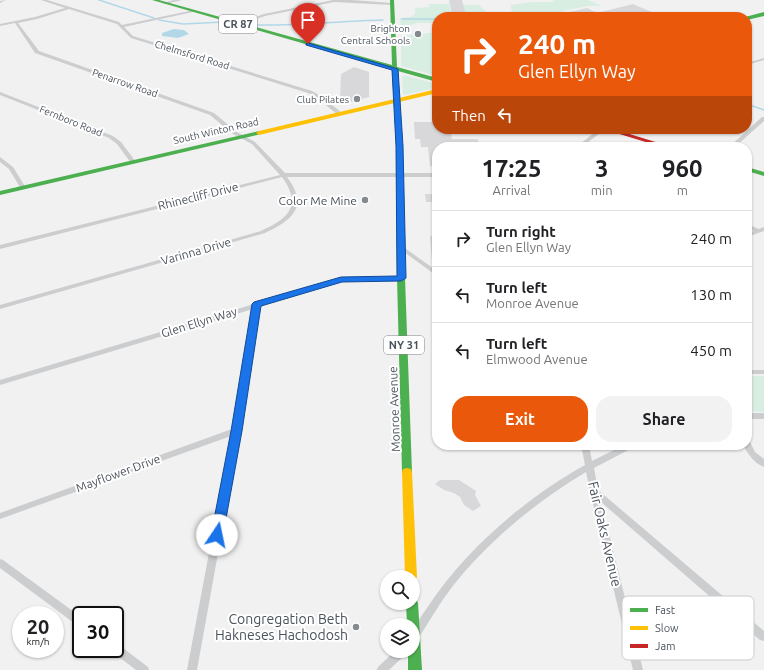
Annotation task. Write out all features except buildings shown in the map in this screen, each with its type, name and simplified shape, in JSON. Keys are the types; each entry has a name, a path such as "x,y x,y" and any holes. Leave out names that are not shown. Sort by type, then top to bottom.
{"main road":[{"name":"CR 87","path":"154,0 432,79"},
{"name":"Monroe Avenue","path":"392,2 399,146 402,248 401,278 411,570"},
{"path":"752,17 764,14"},
{"name":"South Winton Road","path":"0,193 432,92"},
{"path":"624,134 652,142"},
{"path":"752,170 764,174"},
{"path":"414,658 415,670"}],"street":[{"path":"0,2 4,0"},
{"name":"Chelmsford Road","path":"43,0 115,22 122,26 132,37 310,92 319,97 340,114"},
{"path":"165,3 180,0"},
{"path":"238,24 264,15 334,1 392,2"},
{"path":"0,25 70,8"},
{"path":"122,26 193,11"},
{"name":"Penarrow Road","path":"16,22 37,52 208,112 218,117 233,132 242,136"},
{"path":"752,63 764,59"},
{"name":"Fernboro Road","path":"0,93 112,137 133,162"},
{"path":"752,129 764,118"},
{"path":"585,142 596,134"},
{"path":"738,142 746,134"},
{"name":"Varinna Drive","path":"0,307 273,229 288,219 295,209 295,198 285,175 253,143 242,136"},
{"path":"0,159 11,168 23,188"},
{"name":"Rhinecliff Drive","path":"0,247 285,175 432,175"},
{"path":"752,227 762,230"},
{"path":"752,233 762,230"},
{"path":"402,248 432,270"},
{"name":"Glen Ellyn Way","path":"0,383 257,304 341,280 401,278"},
{"path":"192,670 236,431 257,304"},
{"path":"752,372 764,372"},
{"path":"752,416 764,416"},
{"name":"Mayflower Drive","path":"0,516 236,431"},
{"name":"Fair Oaks Avenue","path":"585,450 622,605"},
{"path":"420,627 456,576 488,542 547,492 589,465 620,450"},
{"path":"750,450 752,454 764,464"},
{"path":"594,490 717,596"},
{"path":"0,563 72,616"},
{"path":"754,628 764,637"},
{"path":"124,655 144,670"},
{"path":"382,670 395,658"},
{"name":"Fair Oaks Avenue","path":"636,660 638,670"}],"green space":[{"path":"588,0 602,6 588,6 562,12 512,12 510,5 532,2 554,2 552,1"},
{"path":"429,4 449,4 451,12 432,12 432,23 417,23 407,26 409,28 401,28 400,18 410,17 415,14 415,8 429,7"},
{"path":"463,5 481,5 480,6 487,12 465,12"},
{"path":"432,33 432,75 401,66 401,36"},
{"path":"404,75 432,83 432,89 404,95 402,77"},
{"path":"752,376 764,376 764,412 752,411"}],"water":[{"path":"174,29 184,30 189,34 178,38 162,36 162,33"}],"waterway":[{"path":"99,0 154,18"},
{"path":"402,19 432,19"},
{"path":"159,20 183,24 224,22"},
{"path":"255,25 287,25 383,20"},
{"path":"752,106 764,110"}],"traffic: fast":[{"path":"154,0 432,79"},
{"path":"392,0 397,130 399,146 401,278 407,472"},
{"path":"752,17 764,14"},
{"path":"0,193 259,133"},
{"path":"752,170 764,174"},
{"path":"412,610 415,670"}],"traffic: slow":[{"path":"259,133 432,92"},
{"path":"407,472 411,570"}],"traffic: jam":[{"path":"624,134 652,142"}],"place":[{"name":"Brighton Central Schools","path":"418,34"},
{"name":"Club Pilates","path":"357,99"},
{"name":"Color Me Mine","path":"365,200"},
{"name":"Congregation Beth Hakneses Hachodosh","path":"356,627"}],"route":[{"path":"217,535 257,304 341,280 401,278 402,248 395,69 308,44"}]}
